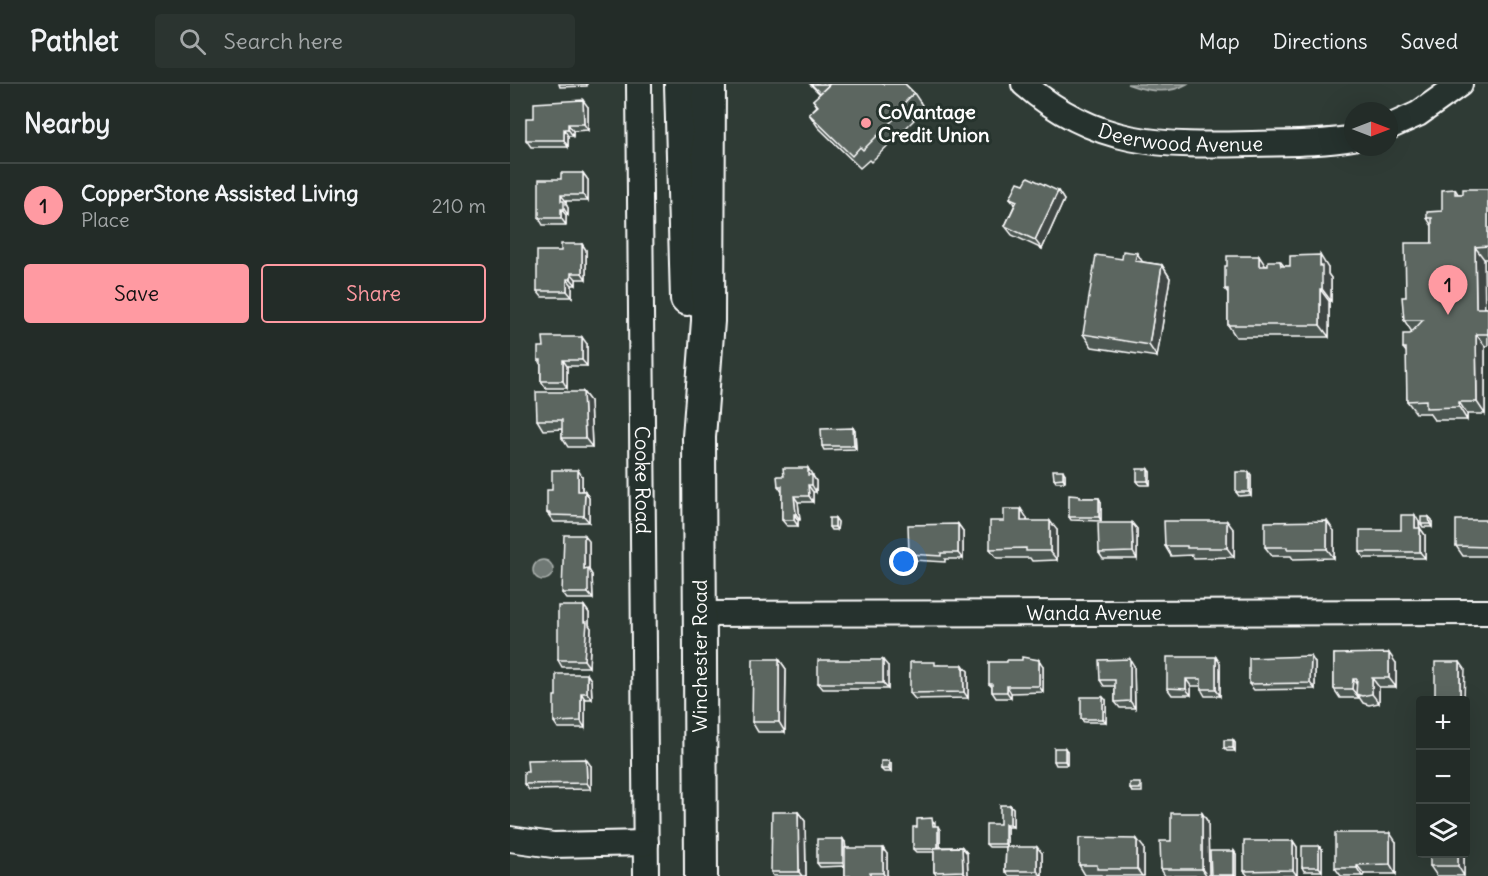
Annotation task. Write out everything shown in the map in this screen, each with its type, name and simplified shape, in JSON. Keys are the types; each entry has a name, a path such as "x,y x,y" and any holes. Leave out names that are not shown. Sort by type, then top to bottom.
{"main road":[{"name":"Winchester Road","path":"681,84 687,323 699,436"},
{"name":"Winchester Road","path":"701,876 699,436 708,321 709,84"}],"street":[{"name":"Cooke Road","path":"639,84 646,876"},
{"name":"Deerwood Avenue","path":"1024,84 1066,115 1097,130 1128,139 1161,144 1225,145 1320,143 1344,139"},
{"path":"1398,123 1418,114 1460,84"},
{"name":"Wanda Avenue","path":"700,614 1488,612"},
{"path":"510,839 553,845 646,843"}],"shaded area":[{"path":"1127,84 1187,84 1172,90 1157,91"},
{"path":"543,560 550,563 553,570 550,577 543,580 536,577 533,570 536,563"}],"building":[{"path":"811,84 830,84 820,93"},
{"name":"CoVantage Credit Union","path":"830,84 905,84 914,93 902,105 905,108 863,150 860,147 852,156 809,114 818,106 813,100"},
{"path":"583,100 584,124 568,124 568,129 564,129 564,140 526,140 526,118 534,118 534,103"},
{"path":"561,173 583,173 583,195 561,195 564,209 561,209 561,218 539,218 539,179 561,179"},
{"path":"1028,177 1058,191 1035,240 1005,226 1017,201 1010,198 1018,182 1024,184"},
{"path":"1455,189 1455,194 1463,194 1463,189 1488,189 1488,246 1475,247 1476,308 1488,308 1488,334 1476,334 1477,402 1459,402 1459,407 1426,408 1426,400 1407,401 1406,348 1403,348 1403,334 1410,334 1423,320 1404,320 1402,297 1406,297 1405,243 1432,243 1432,218 1427,218 1427,212 1442,211 1442,190"},
{"path":"561,244 582,244 582,273 571,273 571,279 567,279 567,291 537,291 537,251 561,251"},
{"path":"1123,251 1137,253 1135,261 1162,265 1149,345 1083,334 1096,255 1122,259"},
{"path":"1320,255 1322,289 1320,289 1320,325 1228,325 1228,289 1225,289 1227,256 1259,256 1259,266 1268,266 1268,261 1280,261 1281,266 1290,266 1290,256"},
{"path":"543,337 582,337 582,360 563,360 563,381 541,381 541,360 538,360 538,347 544,347"},
{"path":"536,392 583,392 585,438 562,438 562,420 537,420"},
{"path":"853,428 854,446 822,446 821,429"},
{"path":"783,468 808,468 808,475 812,475 812,485 808,485 809,496 794,496 796,514 794,514 794,520 782,520 782,486 778,486 777,476 784,476"},
{"path":"1137,469 1148,469 1148,481 1137,481"},
{"path":"552,470 578,470 578,491 585,491 584,516 547,513 547,490 552,490"},
{"path":"1053,470 1063,470 1063,478 1054,479"},
{"path":"1236,472 1249,472 1249,492 1236,492"},
{"path":"1069,495 1080,496 1080,498 1099,498 1099,517 1069,517"},
{"path":"1004,509 1021,509 1021,521 1050,521 1050,551 1026,551 1026,548 990,549 990,521 1004,521"},
{"path":"1488,512 1488,547 1456,546 1456,520 1487,520"},
{"path":"1401,515 1415,515 1415,528 1420,528 1420,552 1360,552 1360,530 1401,530"},
{"path":"1421,517 1429,517 1430,524 1421,524"},
{"path":"829,518 835,518 835,527 829,527"},
{"path":"1164,521 1227,521 1227,548 1165,546"},
{"path":"1327,521 1327,549 1265,547 1265,522"},
{"path":"1098,523 1132,523 1133,552 1099,553"},
{"path":"958,524 958,553 941,553 941,556 909,554 908,525"},
{"path":"564,535 584,535 584,569 588,568 588,593 562,593"},
{"path":"558,606 584,606 584,622 587,622 584,660 558,660"},
{"path":"1389,653 1389,678 1372,678 1372,694 1362,696 1356,694 1357,679 1353,679 1352,689 1334,689 1334,654"},
{"path":"1311,656 1310,683 1249,684 1249,658"},
{"path":"1022,657 1039,660 1039,686 1007,686 1007,692 992,692 992,684 989,684 989,662 1022,660"},
{"path":"1167,657 1216,657 1216,689 1201,689 1201,679 1186,679 1186,689 1167,688"},
{"path":"753,659 779,659 779,722 752,722"},
{"path":"1130,659 1130,701 1115,702 1115,680 1100,680 1099,660"},
{"path":"818,660 883,660 883,683 818,683"},
{"path":"910,662 963,665 964,692 910,693"},
{"path":"1435,662 1460,662 1460,696 1435,696"},
{"path":"556,674 587,674 587,693 581,693 581,721 554,722"},
{"path":"1081,697 1103,697 1103,719 1081,719"},
{"path":"1224,740 1233,740 1233,748 1224,748"},
{"path":"1054,748 1065,748 1065,761 1054,761"},
{"path":"586,759 587,783 524,784 524,772 528,772 527,760"},
{"path":"881,761 889,761 889,769 881,769"},
{"path":"1130,783 1140,783 1140,789 1130,789"},
{"path":"1000,805 1010,805 1010,824 1005,824 1005,844 986,844 986,824 1000,824"},
{"path":"772,812 798,812 799,872 771,872"},
{"path":"1171,813 1202,813 1202,869 1161,869 1160,841 1171,841"},
{"path":"932,818 933,826 938,826 938,847 913,849 913,827 917,827 917,819"},
{"path":"1335,833 1390,833 1390,864 1335,868"},
{"path":"1079,838 1137,839 1137,869 1097,869 1097,865 1079,865"},
{"path":"817,839 843,839 843,863 817,863"},
{"path":"1244,841 1293,841 1293,870 1244,871"},
{"path":"1302,846 1319,846 1319,867 1302,867"},
{"path":"962,847 963,871 934,872 934,848"},
{"path":"1006,847 1037,847 1037,871 1005,871"},
{"path":"845,848 883,848 883,873 870,873 870,876 845,876"},
{"path":"1210,851 1234,851 1234,875 1211,875"},
{"path":"1430,858 1458,858 1458,866 1430,866"}],"place":[{"name":"CoVantage Credit Union","path":"866,123"},
{"name":"CopperStone Assisted Living","path":"1448,315"}]}
